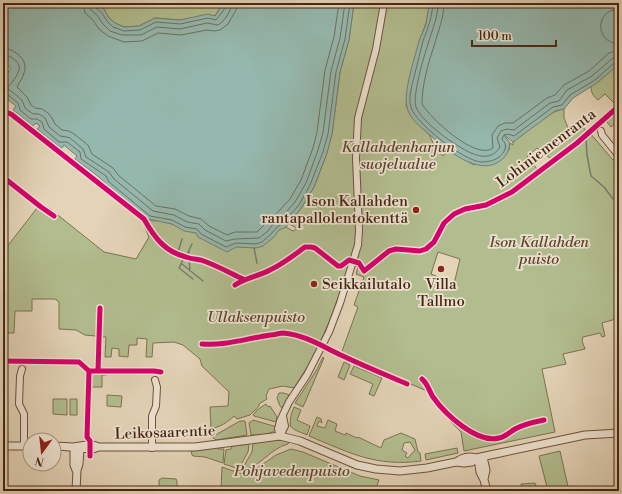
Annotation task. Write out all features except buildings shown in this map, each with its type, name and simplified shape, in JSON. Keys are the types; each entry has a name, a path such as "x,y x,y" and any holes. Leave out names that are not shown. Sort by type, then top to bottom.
{"street":[{"path":"280,436 285,426 283,416 289,402 307,375 329,332 340,303 358,245 360,230 356,158 358,118 376,49 384,3"},
{"path":"601,131 602,136 619,156"},
{"path":"22,369 20,376 19,404 24,414 26,432"},
{"path":"152,448 152,416 156,406 157,387 155,380"},
{"name":"Leikosaarentie","path":"62,447 77,448 93,444 99,447 195,447 280,436 300,440 357,465 385,471 408,471 456,462 464,463 585,435 619,433"},
{"path":"3,446 22,446"},
{"path":"76,491 77,470 74,465 77,448"},
{"path":"477,459 486,470 484,480 487,491"}],"green space":[{"path":"96,3 223,3 215,16 180,20 155,18 139,26 124,27 115,23 109,18 104,9"},
{"path":"354,3 430,3 408,87 406,106 423,129 429,134 435,147 443,156 448,150 474,165 509,150 510,143 513,145 513,142 537,122 550,114 564,109 564,118 568,128 570,126 575,132 582,126 613,160 617,157 619,160 619,318 602,323 605,336 602,337 600,333 583,337 582,341 585,349 563,354 566,364 542,369 555,432 464,451 461,432 446,417 427,391 341,354 358,307 354,305 364,277 356,274 358,267 350,264 330,320 314,356 294,388 283,386 269,389 266,396 267,399 259,404 259,406 250,415 237,419 234,416 223,424 214,428 211,428 210,407 228,406 229,392 202,366 200,359 183,345 174,342 153,343 152,357 146,357 147,339 137,338 137,345 129,345 128,357 119,356 119,349 112,348 111,357 105,357 106,337 85,335 76,330 59,329 59,302 55,299 32,299 32,311 15,311 14,333 5,333 5,331 3,331 3,252 37,208 49,208 104,252 136,259 149,237 143,223 148,219 153,221 161,220 196,233 256,248 282,225 293,231 297,229 289,223 302,207 314,187 327,153 332,134 340,72 349,40","holes":["537,148 551,159 537,169 527,157","438,252 460,259 454,284 437,284 438,277 431,274"]},
{"path":"619,32 619,108 605,94 598,100 591,91 591,86"},
{"path":"616,113 619,115 619,120 611,127 607,122 608,119"},
{"path":"323,357 324,358 303,407 295,403 316,371"},
{"path":"344,362 350,365 344,380 338,377"},
{"path":"354,366 382,378 374,396 369,394 373,384 350,374"},
{"path":"91,373 106,373 106,375 102,375 102,387 91,387 90,392 90,375"},
{"path":"279,393 289,395 282,408 277,398"},
{"path":"107,395 122,396 121,407 107,406"},
{"path":"53,399 67,399 67,415 53,414"},
{"path":"70,399 77,399 77,415 70,415"},
{"path":"266,404 268,407 270,406 277,417 276,422 253,415 257,410"},
{"path":"294,407 301,410 297,420 310,426 307,435 290,426 291,415"},
{"path":"317,417 321,419 322,423 319,421 317,426 325,428 328,420 337,424 335,431 345,435 346,433 357,438 358,437 381,448 384,440 401,433 415,439 421,461 390,462 377,460 351,453 309,436","holes":["410,442 415,450 408,458 405,456 407,453 402,450 404,443"]},
{"path":"253,420 277,427 269,433 262,435 251,435 249,423"},
{"path":"240,421 245,421 247,435 216,440 212,437"},
{"path":"273,440 289,441 288,444 276,449 256,465 244,470 242,469 252,452 253,443"},
{"path":"249,444 248,452 239,468 224,464 226,450 231,449 232,446"},
{"path":"217,448 224,449 223,463 205,457 193,456 191,451"},
{"path":"457,448 458,453 426,460 425,454"},
{"name":"Pohjavedenpuisto","path":"291,449 303,452 360,476 379,480 375,491 221,491 222,467 239,473 250,473 276,455"},
{"path":"560,451 569,491 548,491 539,456"},
{"path":"162,478 176,479 177,491 159,491 159,480"},
{"path":"535,483 536,485 534,491 522,491 521,484"}],"water":[{"path":"3,3 96,3 104,9 109,18 115,23 124,27 139,26 155,18 180,20 208,14 215,16 223,3 354,3 349,40 340,72 332,134 327,153 314,187 302,207 286,227 279,230 274,237 263,246 256,248 236,247 227,252 198,237 196,233 184,231 172,224 148,219 105,184 97,175 75,159 77,156 64,145 62,148 58,146 37,129 40,126 36,123 33,126 13,110 16,106 3,96 3,80 11,68 3,63"},
{"path":"430,3 619,3 619,23 615,26 619,31 619,64 597,83 573,98 564,109 555,111 513,142 504,135 510,143 507,154 500,161 492,165 482,166 453,154 420,126 408,111 406,101 410,74 419,41 426,24"}],"waterway":[{"path":"586,139 591,176 604,187 613,199"},
{"path":"178,252 182,239"},
{"path":"186,256 192,244"},
{"path":"254,248 257,263"},
{"path":"189,250 189,256"},
{"path":"184,258 179,268 193,279"},
{"path":"189,259 190,271"},
{"path":"182,264 203,281"}],"cycle path":[{"name":"Lohiniemenranta","path":"235,285 275,268 305,247 315,248 338,266 341,266 349,260 359,263 364,271 389,251 396,249 420,251 426,249 434,242 444,223 454,214 465,209 486,205 512,192 577,143 619,106"},
{"path":"3,111 11,114 144,219 156,238 166,248 179,255 212,264 243,279"},
{"path":"3,177 54,216"},
{"path":"98,371 100,308"},
{"path":"202,344 228,343 282,333 291,334 314,342 407,384"},
{"path":"3,361 79,362 89,371 161,372"},
{"path":"89,371 87,437 90,441 90,456"},
{"path":"422,379 438,404 453,419 481,437 490,439 499,438 522,426 544,420"}],"place":[{"name":"Ison Kallahden rantapallolentokenttä","path":"416,210"},
{"name":"Villa Tallmo","path":"441,269"},
{"name":"Seikkailutalo","path":"314,284"}],"park label":[{"name":"Kallahdenharjun suojelualue","path":"398,156"},
{"name":"Ison Kallahden puisto","path":"539,250"},
{"name":"Ullaksenpuisto","path":"256,317"}]}
